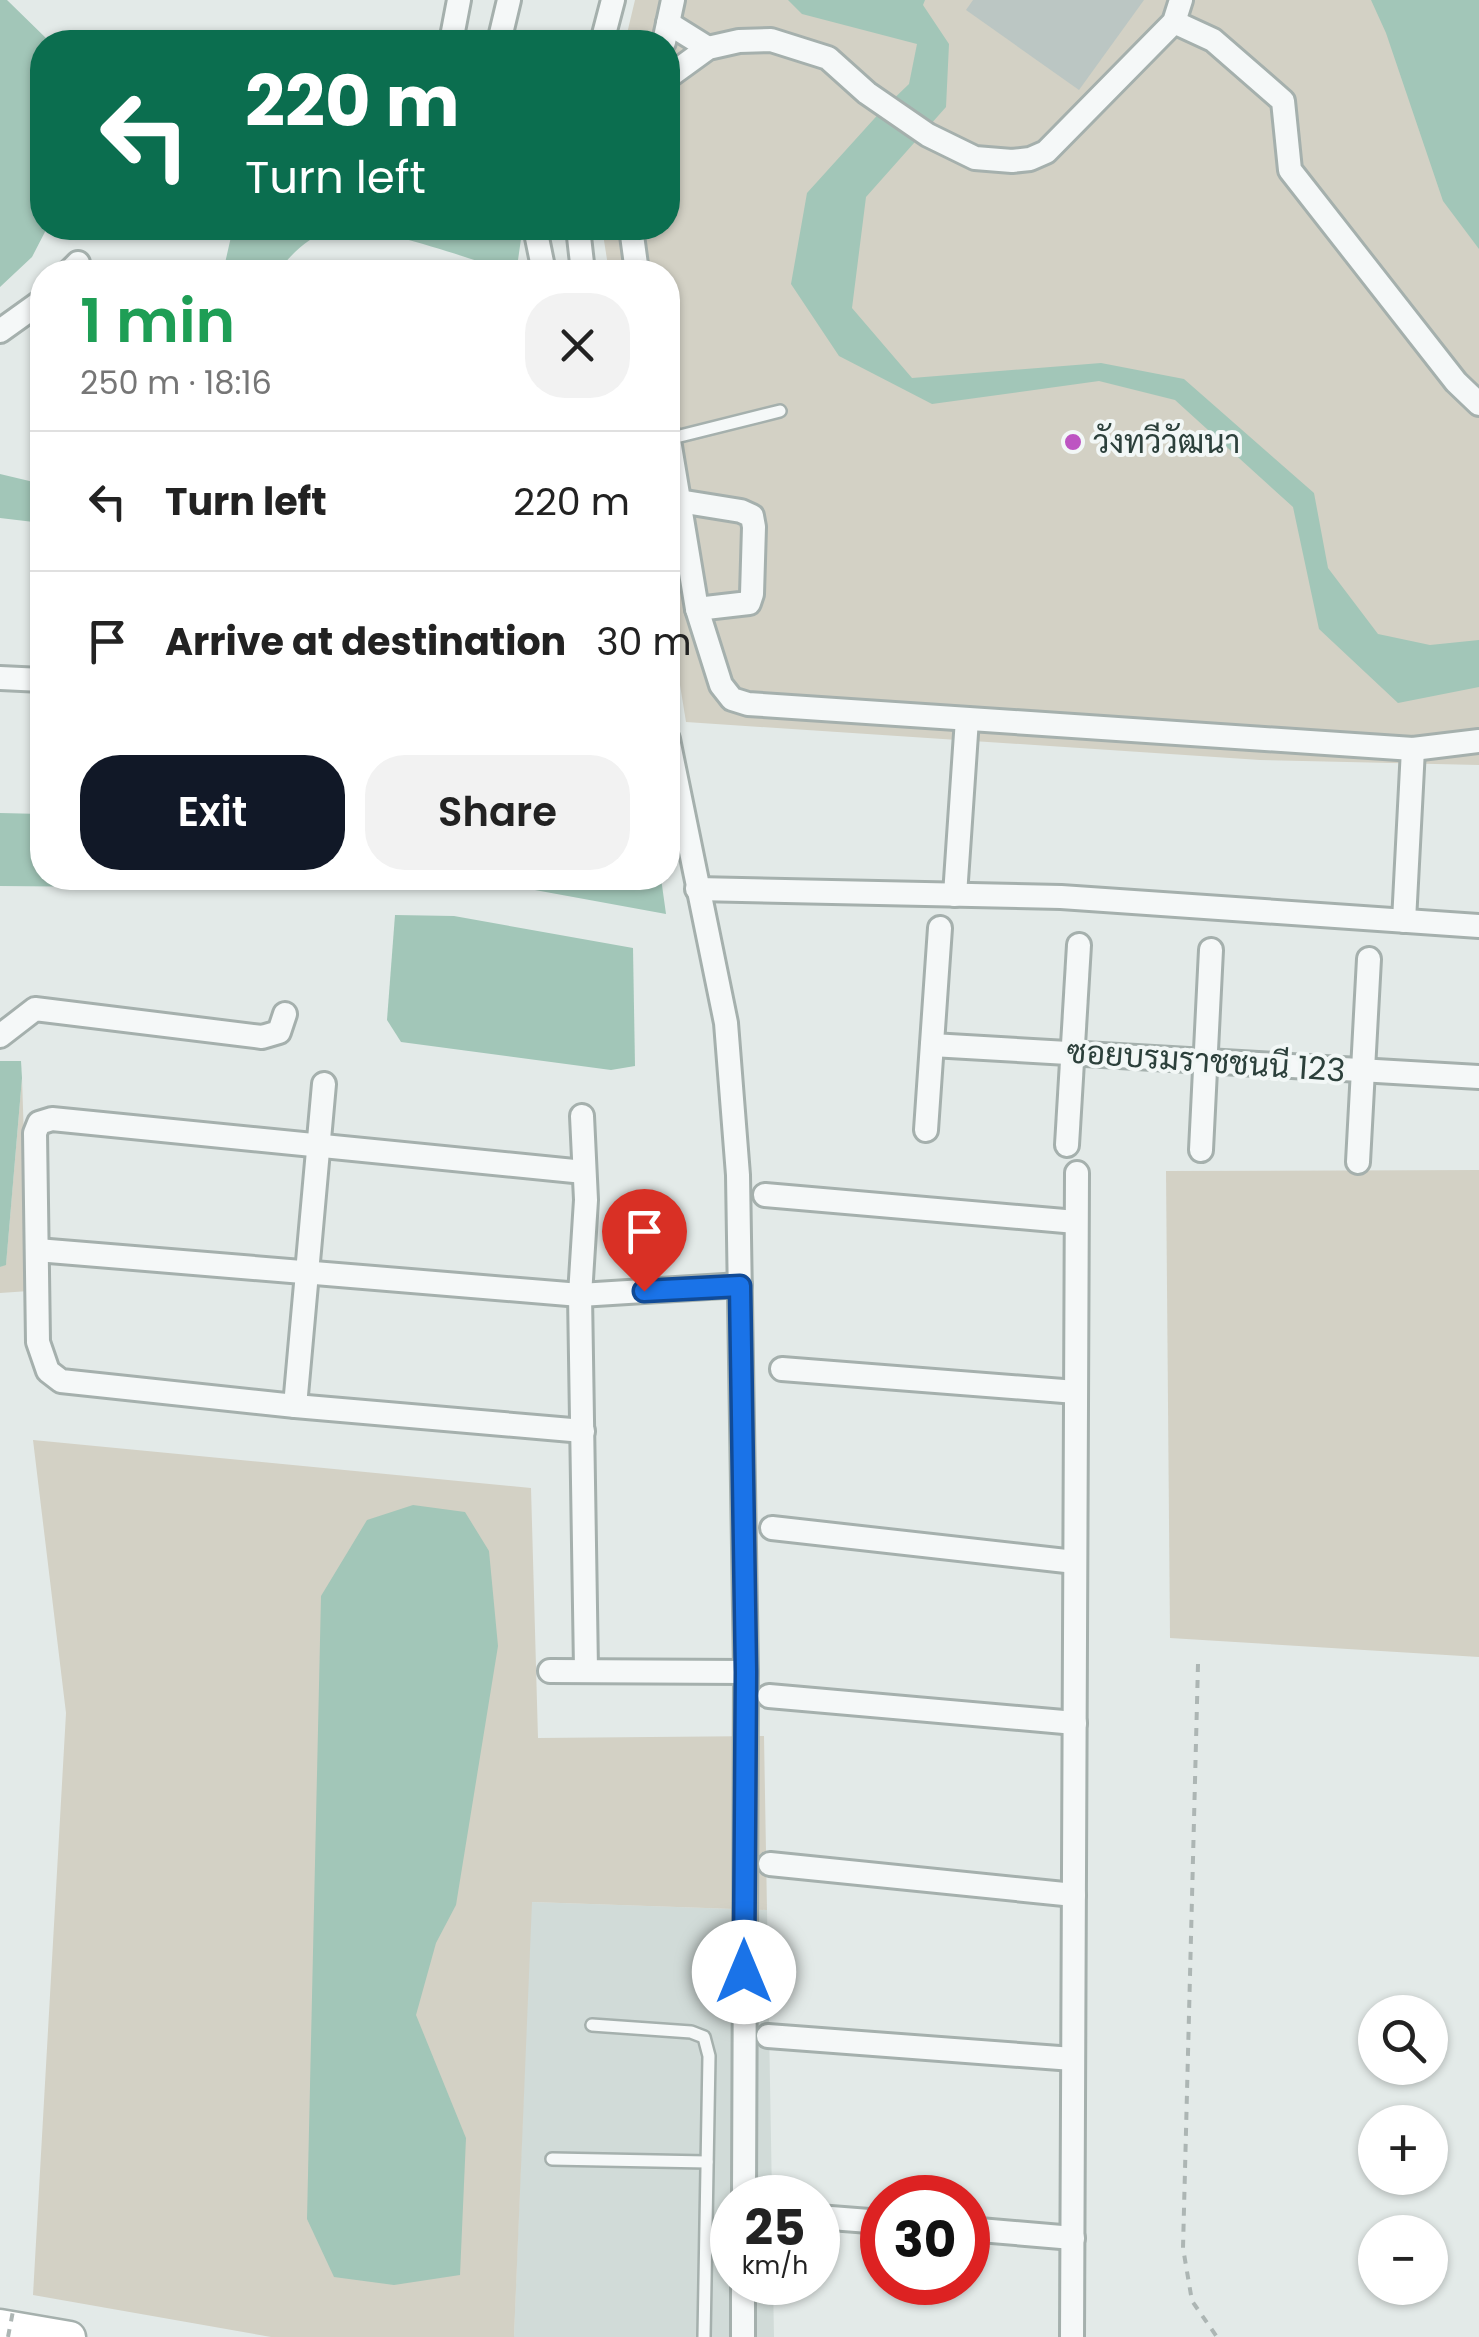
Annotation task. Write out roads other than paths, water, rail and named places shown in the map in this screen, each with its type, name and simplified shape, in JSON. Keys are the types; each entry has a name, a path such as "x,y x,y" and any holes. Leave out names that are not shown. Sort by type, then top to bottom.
{"main road":[{"path":"6,2318 70,2337"}],"street":[{"path":"453,30 458,0"},
{"path":"501,30 509,0"},
{"path":"605,30 613,0"},
{"path":"680,68 708,48 739,41 771,40 801,47 828,58 868,93 928,135 975,158 1030,159 1046,152 1178,11 1283,102 1290,170 1456,382 1479,404"},
{"path":"668,22 708,48"},
{"path":"0,331 30,310"},
{"path":"697,609 748,604 752,594 754,527 752,516 741,511 680,501 697,609 721,685 732,699 748,704 1413,749 1479,741"},
{"path":"0,678 30,679"},
{"path":"955,895 967,719"},
{"path":"1404,921 1413,749"},
{"path":"680,803 726,1022 738,1174 746,1672 744,2175"},
{"path":"696,889 1061,897 1479,926"},
{"path":"926,1130 940,928"},
{"path":"1067,1145 1080,945"},
{"path":"1201,1150 1211,950"},
{"path":"1358,1162 1369,959"},
{"path":"0,1036 35,1009 262,1037 279,1032 285,1014"},
{"name":"ซอยบรมราชชนนี 123","path":"932,1045 1479,1077"},
{"path":"295,1406 324,1084"},
{"path":"582,1116 586,1200 580,1295 586,1669"},
{"path":"583,1430 295,1406 61,1381 48,1371 38,1342 34,1133 40,1123 52,1119 584,1172"},
{"path":"1072,2337 1077,1173"},
{"path":"765,1195 1076,1222"},
{"path":"36,1250 580,1295 740,1286"},
{"path":"782,1369 1076,1392"},
{"path":"772,1528 1075,1562"},
{"path":"550,1671 746,1672"},
{"path":"769,1696 1075,1723"},
{"path":"770,1864 1074,1895"},
{"path":"768,2036 1073,2058"},
{"path":"990,2231 1073,2238"},
{"path":"743,2305 743,2337"}],"lane":[{"path":"680,433 780,411"},
{"path":"592,2025 691,2032 704,2037 709,2056 704,2337"},
{"path":"552,2159 706,2162"}],"place":[{"name":"วังทวีวัฒนา","path":"1073,442"}]}
